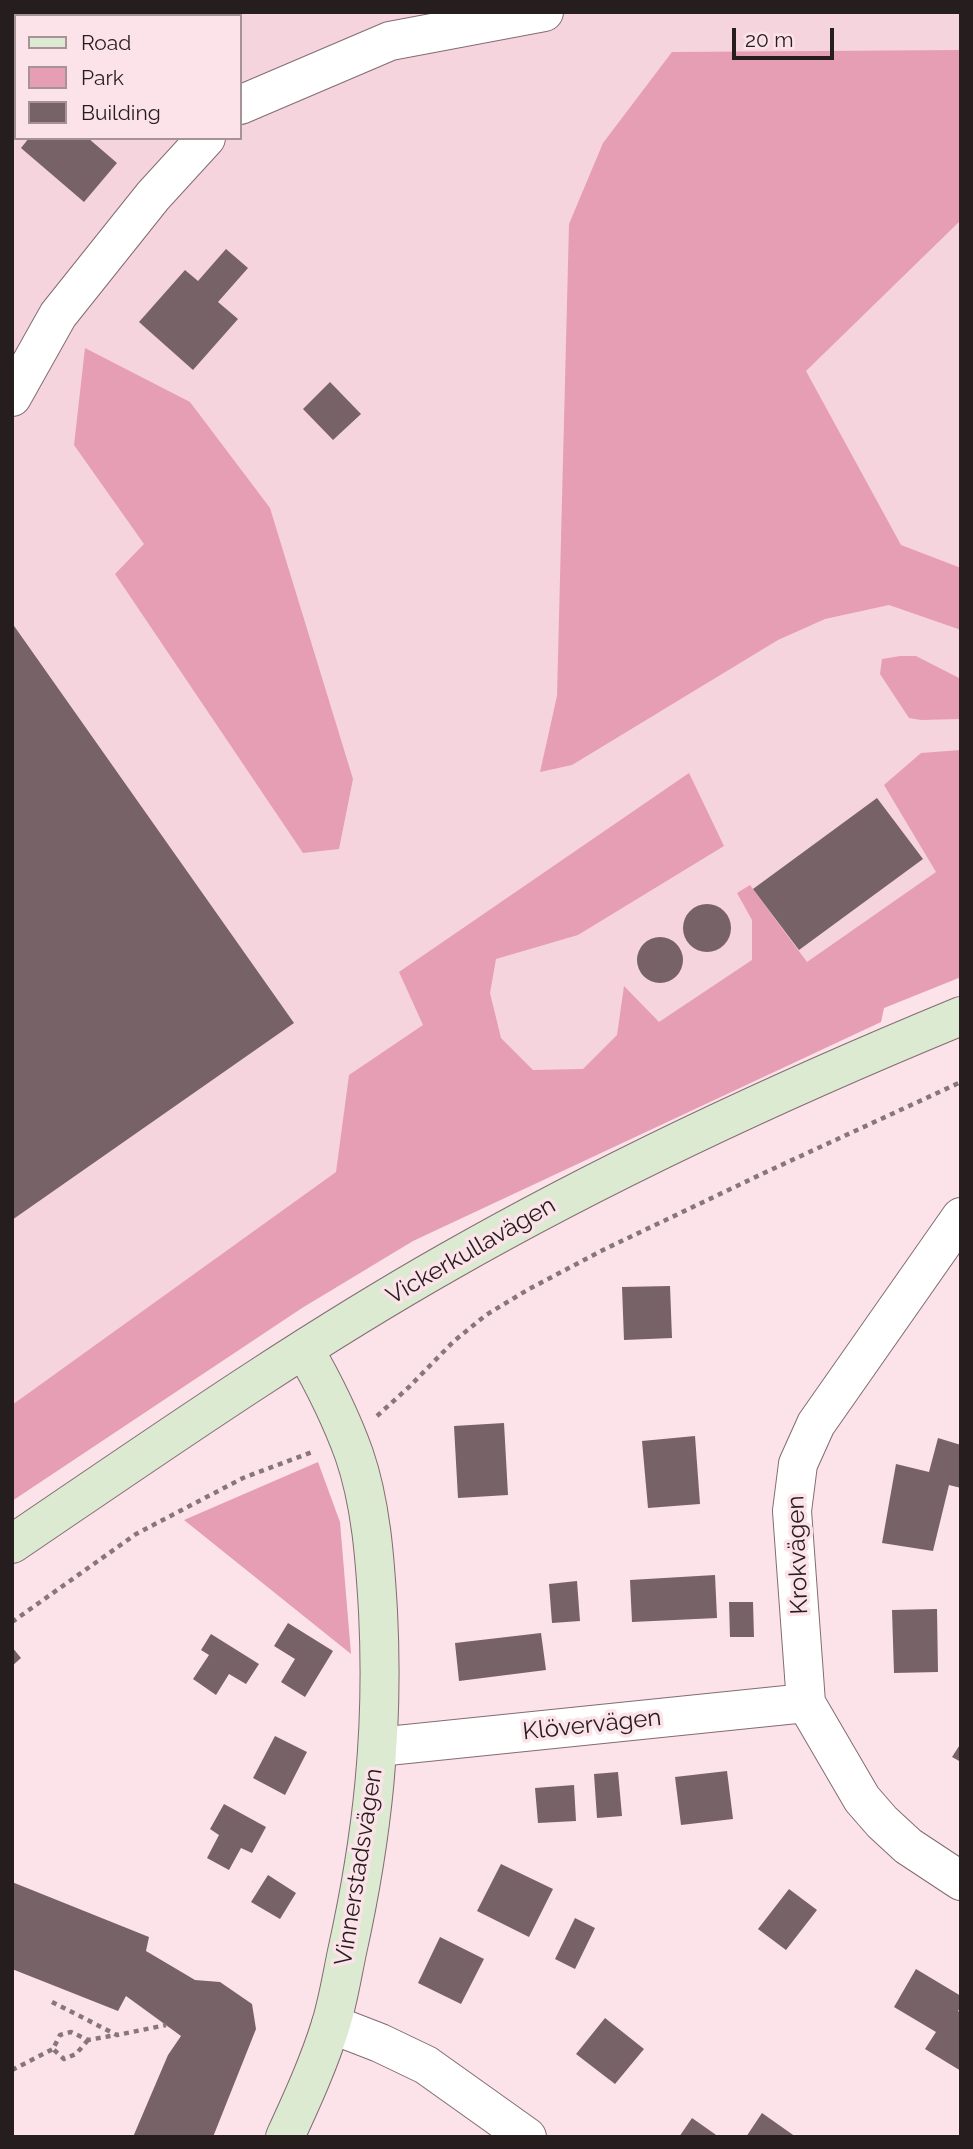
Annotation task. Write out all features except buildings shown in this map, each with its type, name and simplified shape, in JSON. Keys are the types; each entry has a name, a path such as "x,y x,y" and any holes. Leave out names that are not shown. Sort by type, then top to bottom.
{"main road":[{"name":"Vickerkullavägen","path":"12,1544 304,1349 447,1262 563,1198 769,1099 961,1016"},
{"name":"Vinnerstadsvägen","path":"285,2137 309,2086 331,2024 362,1881 374,1809 381,1697 377,1589 365,1499 346,1435 304,1349"}],"street":[{"path":"242,104 390,41 544,12"},
{"path":"12,397 58,315 153,196 204,140"},
{"name":"Krokvägen","path":"961,1217 816,1424 798,1464 792,1511 806,1703 862,1799 882,1822 908,1846 961,1881"},
{"name":"Klövervägen","path":"378,1747 806,1703"},
{"path":"331,2024 380,2043 426,2066 527,2137"}],"path":[{"path":"12,1622 136,1534 243,1478 314,1452 378,1415 454,1341 486,1315 529,1289 739,1184 961,1082"},
{"path":"52,2002 117,2035"},
{"path":"12,2070 53,2049 60,2035 71,2032 88,2040 166,2025"},
{"path":"53,2049 64,2059 76,2054 88,2040"}],"shaded area":[{"path":"12,12 961,12 961,977 884,1008 881,1022 563,1166 413,1241 302,1308 12,1501"}],"green space":[{"path":"961,50 961,220 806,371 901,545 961,568 961,630 889,605 825,619 778,640 572,765 540,772 557,696 569,224 603,143 672,52"},
{"path":"85,348 190,402 270,508 353,779 339,849 303,853 115,574 144,544 74,445"},
{"path":"916,656 961,679 961,719 909,718 880,674 882,659"},
{"path":"961,750 961,977 884,1008 881,1022 413,1241 302,1308 12,1501 12,1405 336,1172 349,1075 423,1025 399,972 689,773 724,846 578,935 496,959 490,993 501,1038 533,1070 583,1069 617,1035 624,986 659,1022 752,960 752,920 737,893 750,885 807,962 936,872 884,785 921,753"},
{"path":"318,1462 340,1522 351,1654 184,1520"}]}
